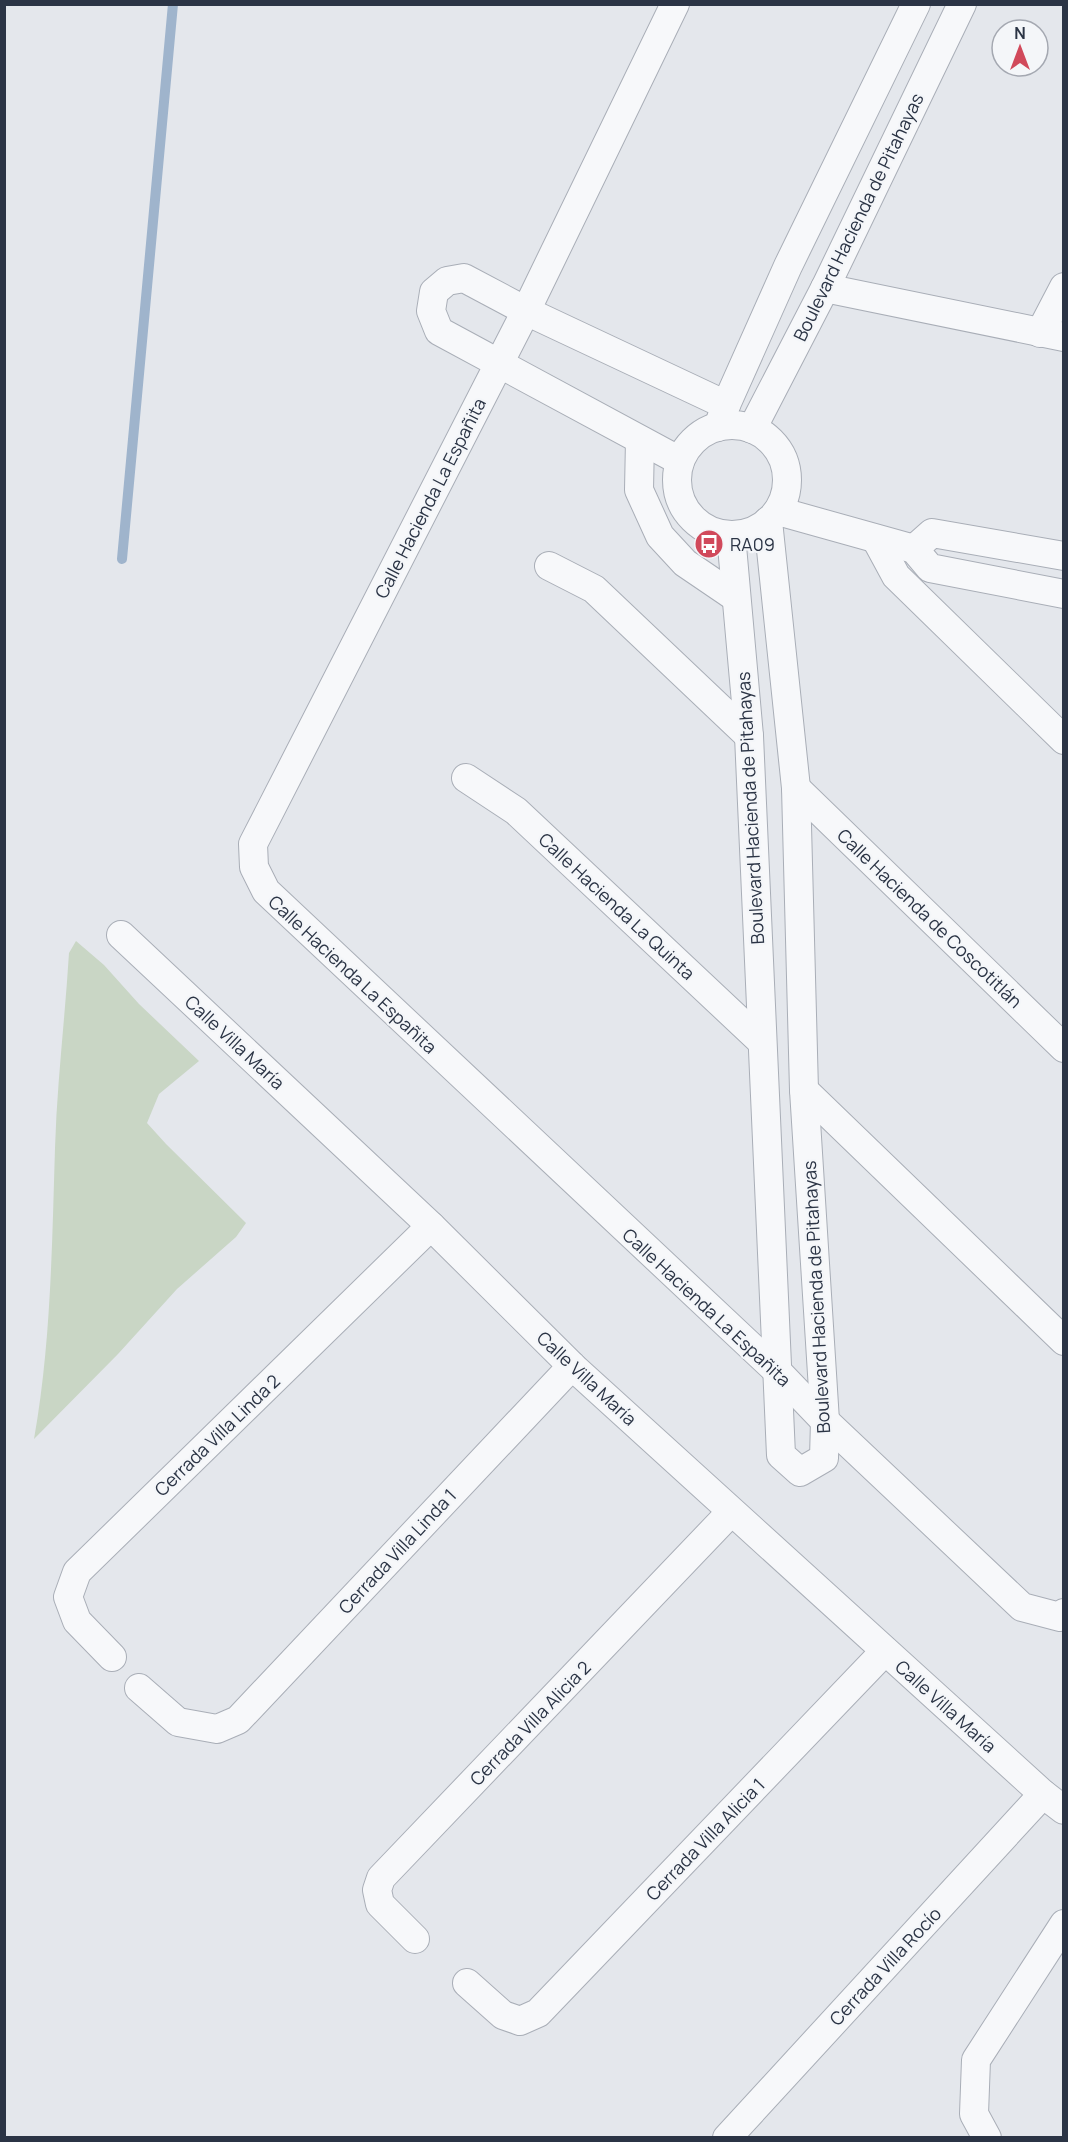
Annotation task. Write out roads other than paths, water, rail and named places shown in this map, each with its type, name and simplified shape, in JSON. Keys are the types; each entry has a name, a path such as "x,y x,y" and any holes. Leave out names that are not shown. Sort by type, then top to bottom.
{"street":[{"name":"Calle Hacienda La Españita","path":"675,4 526,311 253,844 254,867 266,891 777,1371 825,1420 1022,1606 1060,1617 1064,1614"},
{"path":"680,461 439,331 431,311 434,292 447,281 464,278 722,416 735,426 752,429 766,437 778,449 787,480 784,496 773,516 751,531 731,535 714,532 698,524 686,512 679,496 676,478 680,461 686,449 722,416 788,266 916,4"},
{"name":"Boulevard Hacienda de Pitahayas","path":"752,429 825,288 962,4"},
{"path":"825,288 1052,335 1064,287"},
{"path":"640,440 639,490 660,536 685,563 735,597"},
{"path":"773,516 876,538 914,549 930,568 1064,594"},
{"name":"Boulevard Hacienda de Pitahayas","path":"731,535 748,736 781,1455 800,1472 824,1458 825,1420 804,1090 796,788 773,516"},
{"path":"914,549 932,533 1064,556"},
{"path":"876,538 896,576 1064,740"},
{"path":"549,566 594,589 748,736"},
{"name":"Calle Hacienda La Quinta","path":"466,778 516,811 762,1042"},
{"name":"Calle Hacienda de Coscotitlán","path":"796,788 1064,1048"},
{"name":"Calle Villa María","path":"121,935 431,1226 572,1366 1053,1802"},
{"path":"804,1090 1064,1341"},
{"name":"Cerrada Villa Linda 2","path":"112,1657 77,1621 68,1597 77,1572 431,1226"},
{"name":"Cerrada Villa Linda 1","path":"140,1688 178,1722 217,1729 238,1720 572,1366"},
{"name":"Cerrada Villa Alicia 2","path":"415,1939 380,1905 376,1890 381,1878 731,1512"},
{"name":"Cerrada Villa Alicia 1","path":"468,1983 503,2015 520,2021 538,2013 885,1651"},
{"name":"Cerrada Villa Rocío","path":"727,2138 1053,1802"},
{"path":"981,2126 976,2060 1064,1924"}],"waterway":[{"path":"122,559 173,4"}],"place":[{"name":"RA09","path":"709,544"}]}
